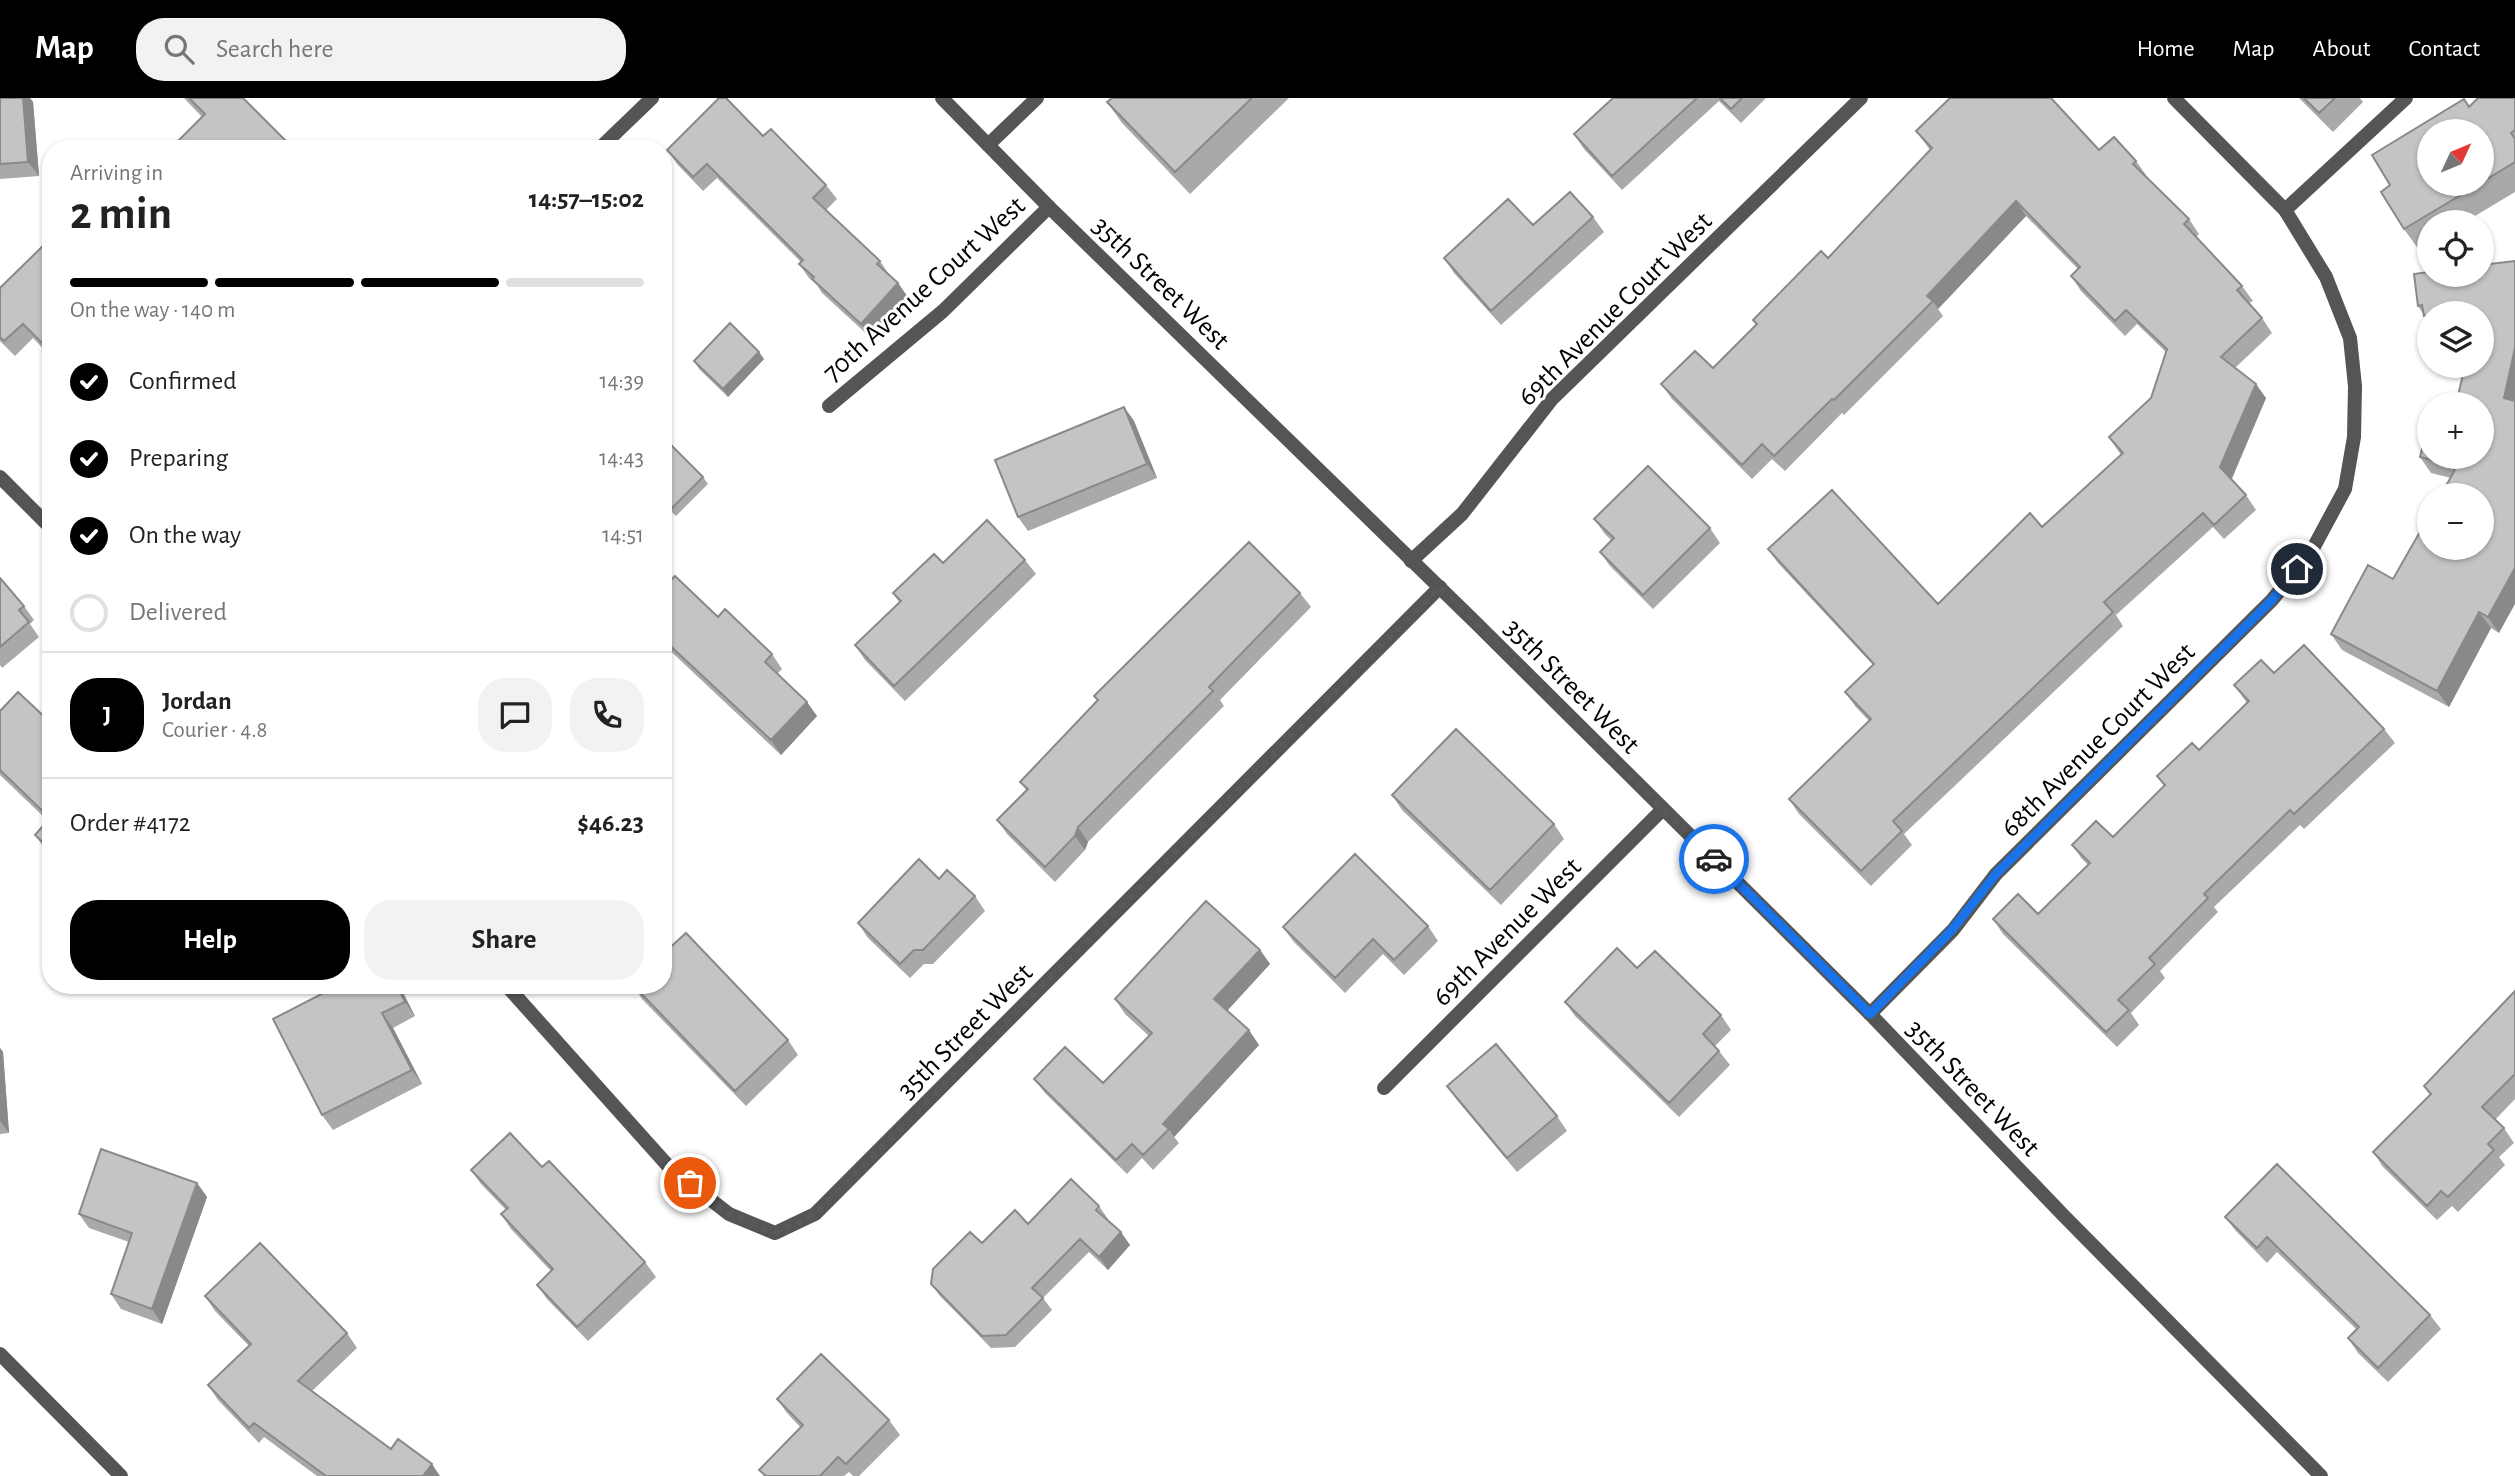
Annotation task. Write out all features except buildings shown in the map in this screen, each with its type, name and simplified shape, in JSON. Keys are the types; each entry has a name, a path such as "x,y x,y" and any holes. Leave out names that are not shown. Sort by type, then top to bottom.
{"street":[{"path":"608,140 652,98"},
{"name":"35th Street West","path":"942,98 1049,207 1440,587 1870,1014 2064,1216 2321,1476"},
{"path":"988,145 1037,98"},
{"name":"69th Avenue Court West","path":"1411,561 1462,514 1552,399 1861,98"},
{"name":"68th Avenue Court West","path":"1870,1014 1952,930 1996,874 2272,600 2310,554 2345,489 2354,436 2350,338 2326,277 2285,210 2174,98"},
{"path":"2285,210 2406,98"},
{"name":"70th Avenue Court West","path":"829,406 943,311 1049,207"},
{"path":"0,477 42,519"},
{"name":"35th Street West","path":"514,994 670,1168 729,1214 775,1233 815,1214 1440,587"},
{"name":"69th Avenue West","path":"1384,1088 1663,809"},
{"path":"0,1354 121,1476"}],"way so far":[{"path":"690,1183 729,1214 775,1233 815,1214 1440,587 1714,859"}],"route":[{"path":"1714,859 1870,1014 1952,930 1996,874 2272,600 2297,569"}]}
